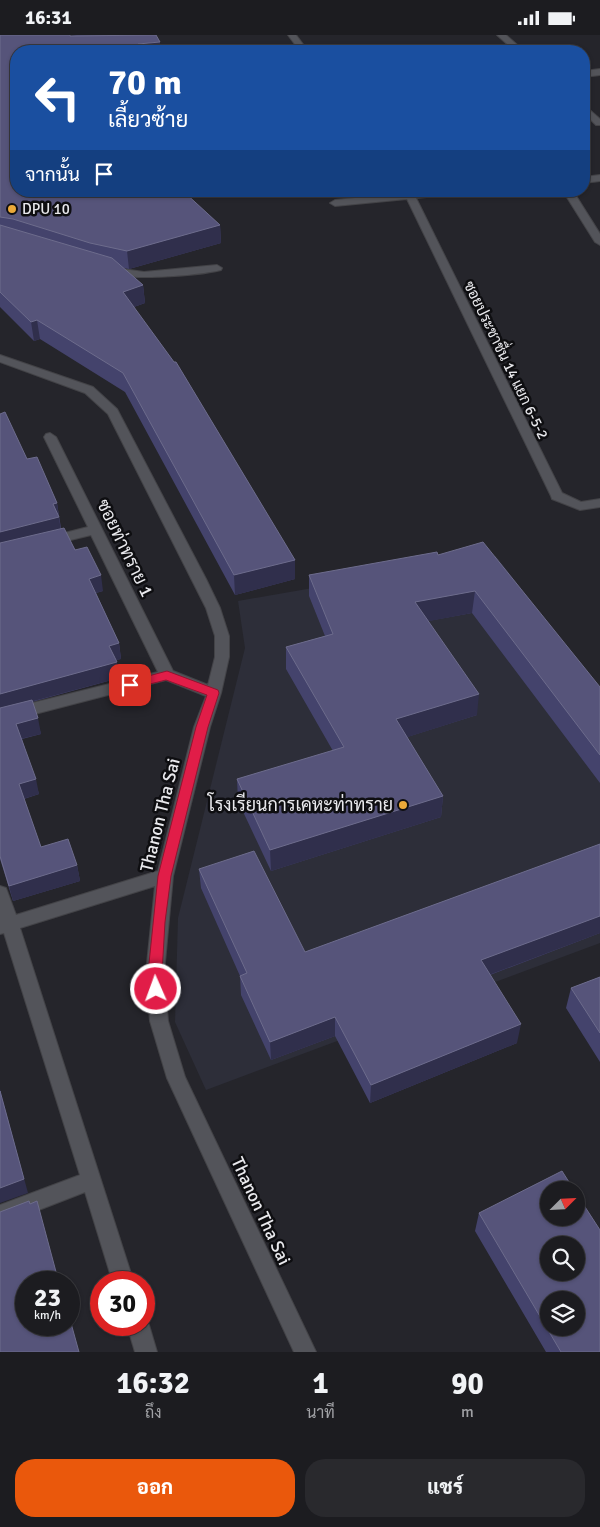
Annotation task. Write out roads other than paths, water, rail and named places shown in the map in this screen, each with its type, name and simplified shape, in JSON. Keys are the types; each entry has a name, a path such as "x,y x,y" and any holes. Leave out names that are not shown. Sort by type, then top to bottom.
{"street":[{"path":"501,35 513,45"},
{"path":"590,114 599,123"},
{"path":"335,203 391,197"},
{"name":"ซอยประชาชื่น 14 แยก 6-5-2","path":"411,197 557,496 580,505 600,503"},
{"path":"572,197 600,242"},
{"path":"97,267 144,275 217,268"},
{"name":"Thanon Tha Sai","path":"0,357 89,390 113,412 213,608 222,636 222,657 214,693 202,727 165,876 155,973 159,1021 176,1078 305,1352"},
{"name":"ซอยท่าทราย 1","path":"50,437 94,530 167,675"},
{"path":"38,544 94,530"},
{"path":"0,717 167,675 214,693"},
{"path":"5,926 165,876"},
{"path":"0,893 5,926 92,1180 120,1271"},
{"path":"0,1215 92,1180"},
{"path":"141,1336 146,1352"}],"place":[{"name":"DPU 10","path":"12,209"},
{"name":"โรงเรียนการเคหะท่าทราย","path":"403,805"}]}
